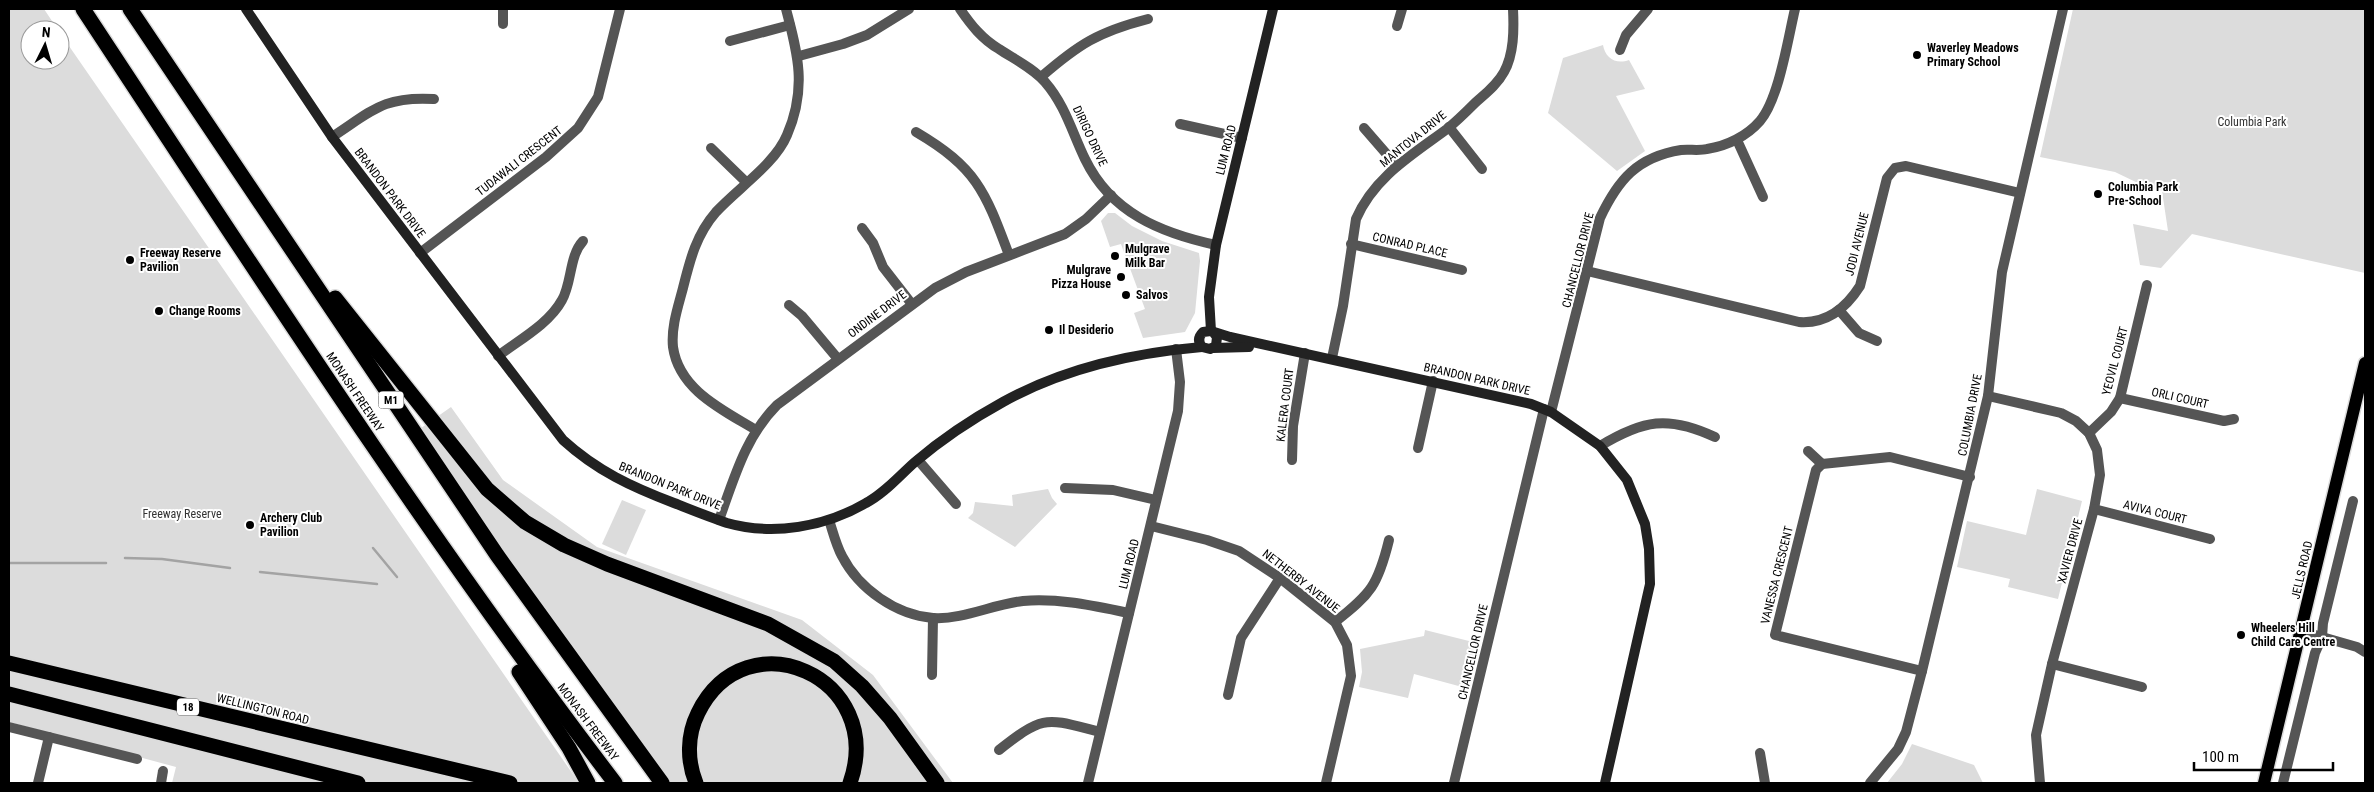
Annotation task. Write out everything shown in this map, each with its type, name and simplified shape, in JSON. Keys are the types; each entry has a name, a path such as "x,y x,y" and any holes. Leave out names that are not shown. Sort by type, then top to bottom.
{"highway":[{"name":"MONASH FREEWAY","path":"83,9 430,531 530,672 615,783"},
{"name":"MONASH FREEWAY","path":"130,9 284,235 383,387 491,547 662,783"},
{"path":"284,235 487,489 525,522 564,545 607,564 768,624 834,661 862,686 873,699 937,783"},
{"path":"430,531 569,748 588,783"},
{"name":"WELLINGTON ROAD","path":"9,663 510,783"},
{"path":"696,783 691,765 689,745 693,723 701,706 712,691 732,675 755,666 772,664 794,667 808,672 825,681 840,697 852,720 857,740 857,761 850,783"},
{"path":"9,694 358,783"},
{"path":"286,765 337,783"}],"main road":[{"name":"JELLS ROAD","path":"2264,783 2365,363"}],"street":[{"name":"BRANDON PARK DRIVE","path":"246,9 332,138 556,432 593,465 627,485 719,520 749,527 779,529 829,520 867,503 918,460 968,423 1038,385 1072,372 1120,358 1176,349 1205,336 1332,358 1515,399 1547,411 1600,446 1627,480 1645,524 1649,549 1650,575 1642,625 1605,783"},
{"path":"503,9 503,24"},
{"name":"TUDAWALI CRESCENT","path":"420,253 551,153 578,128 598,98 620,9"},
{"path":"756,430 702,396 692,386 680,370 673,347 676,315 694,246 710,220 776,153 787,136 799,86 798,56 786,9"},
{"path":"798,56 843,44 867,35 909,9"},
{"name":"DIRIGO DRIVE","path":"960,9 985,39 1041,78 1066,111 1085,159 1095,176 1111,195 1134,215 1162,230 1216,246"},
{"name":"LUM ROAD","path":"1205,336 1216,246 1273,9"},
{"path":"1397,26 1402,9"},
{"name":"MANTOVA DRIVE","path":"1332,358 1343,306 1351,244 1356,219 1361,206 1376,186 1397,166 1449,127 1492,88 1504,73 1510,57 1513,9"},
{"path":"1620,50 1626,35 1648,9"},
{"name":"CHANCELLOR DRIVE","path":"1454,783 1547,411 1587,272 1600,218 1612,191 1636,168 1657,156 1681,150 1708,149 1737,140 1760,121 1772,102 1795,9"},
{"name":"COLUMBIA DRIVE","path":"1870,783 1898,749 1906,732 1922,671 1970,478 1988,396 1999,288 2064,9"},
{"path":"1041,78 1074,49 1094,37 1148,19"},
{"path":"730,42 790,25"},
{"path":"332,138 389,102 403,99 434,99"},
{"path":"1180,124 1242,138"},
{"path":"1449,127 1482,168"},
{"path":"1364,128 1397,166"},
{"path":"916,132 952,156 974,178 989,203 1009,256"},
{"path":"1737,140 1763,197"},
{"path":"711,148 746,182"},
{"name":"JODI AVENUE","path":"1587,272 1799,322 1811,323 1824,320 1839,310 1853,298 1860,286 1887,178 1895,168 1906,166 2020,194"},
{"name":"ONDINE DRIVE","path":"719,520 745,451 756,430 777,405 912,303 957,276 1072,230 1111,195"},
{"path":"862,228 870,237 883,267 912,303"},
{"path":"498,356 558,307 567,289 577,249 583,242"},
{"name":"CONRAD PLACE","path":"1351,244 1462,270"},
{"name":"YEOVIL COURT","path":"2089,433 2111,412 2120,398 2147,285"},
{"path":"789,305 802,316 838,359"},
{"path":"1839,310 1859,334 1877,341"},
{"name":"BRANDON PARK DRIVE","path":"1205,336 1207,349 1240,346 1283,349"},
{"path":"1205,336 1218,340 1213,348"},
{"name":"LUM ROAD","path":"1088,783 1151,526 1179,402 1180,382 1176,349"},
{"name":"KALERA COURT","path":"1292,460 1293,426 1305,353"},
{"path":"1418,448 1433,381"},
{"path":"1988,396 2061,413 2089,433"},
{"name":"ORLI COURT","path":"2120,398 2224,421 2234,419"},
{"path":"1600,446 1633,428 1658,422 1691,426 1715,437"},
{"name":"XAVIER DRIVE","path":"2040,783 2036,735 2052,664 2094,509 2100,475 2097,450 2089,433"},
{"path":"1808,451 1822,464 1890,457 1970,478"},
{"path":"918,460 956,504"},
{"name":"VANESSA CRESCENT","path":"1822,464 1816,470 1775,635 1922,671"},
{"path":"1065,488 1113,490 1156,500"},
{"path":"2283,783 2315,653 2322,637 2323,623 2352,501"},
{"name":"AVIVA COURT","path":"2094,509 2210,539"},
{"path":"829,520 842,556 864,586 892,605 934,618 968,613 1005,604 1035,601 1074,602 1129,613"},
{"name":"NETHERBY AVENUE","path":"1151,526 1224,545 1250,557 1280,578 1335,622 1347,644 1351,676 1326,783"},
{"path":"1335,622 1363,600 1373,587 1380,572 1389,540"},
{"path":"1228,695 1240,638 1280,578"},
{"path":"932,675 934,618"},
{"path":"2301,631 2365,652"},
{"path":"2052,664 2142,687"},
{"path":"999,750 1032,726 1045,722 1061,722 1100,732"},
{"path":"9,727 137,759"},
{"path":"38,783 50,737"},
{"path":"1760,753 1765,783"},
{"path":"161,783 163,771"}],"green space":[{"name":"Freeway Reserve","path":"9,9 44,9 51,20 20,20 20,70 70,70 70,47 579,783 172,783 176,767 9,722"},
{"name":"Columbia Park","path":"2073,9 2365,9 2365,273 2192,234 2161,268 2140,265 2133,224 2168,231 2162,191 2142,185 2115,172 2040,157"},
{"path":"1603,45 1606,54 1612,59 1620,62 1629,60 1645,89 1616,96 1645,151 1617,171 1548,113 1563,58"},
{"path":"1108,213 1115,213 1132,226 1162,241 1199,253 1200,261 1195,313 1185,332 1143,338 1134,313 1145,309 1121,244 1110,247 1101,221"},
{"path":"451,407 503,480 597,547 802,620 873,675 953,783 662,783 414,433"},
{"path":"1048,489 1057,504 1015,547 968,518 973,513 975,502 1013,506 1012,495"},
{"path":"2037,489 2082,501 2058,599 2008,587 2010,579 1957,567 1967,521 2026,535"},
{"path":"622,500 646,510 626,555 602,544"},
{"path":"1425,630 1477,643 1466,688 1414,674 1408,698 1359,687 1362,672 1360,649 1424,636"},
{"path":"1912,744 1974,765 1983,783 1887,783 1902,764"}],"waterway":[{"path":"373,548 397,577"},
{"path":"125,558 162,559 230,568"},
{"path":"9,563 106,563"},
{"path":"260,572 377,584"}],"place":[{"name":"Waverley Meadows Primary School","path":"1917,55"},
{"name":"Columbia Park Pre-School","path":"2098,194"},
{"name":"Mulgrave Milk Bar","path":"1115,256"},
{"name":"Freeway Reserve Pavilion","path":"130,260"},
{"name":"Mulgrave Pizza House","path":"1121,277"},
{"name":"Salvos","path":"1126,295"},
{"name":"Change Rooms","path":"159,311"},
{"name":"Il Desiderio","path":"1049,330"},
{"name":"Archery Club Pavilion","path":"250,525"},
{"name":"Wheelers Hill Child Care Centre","path":"2241,635"}]}
